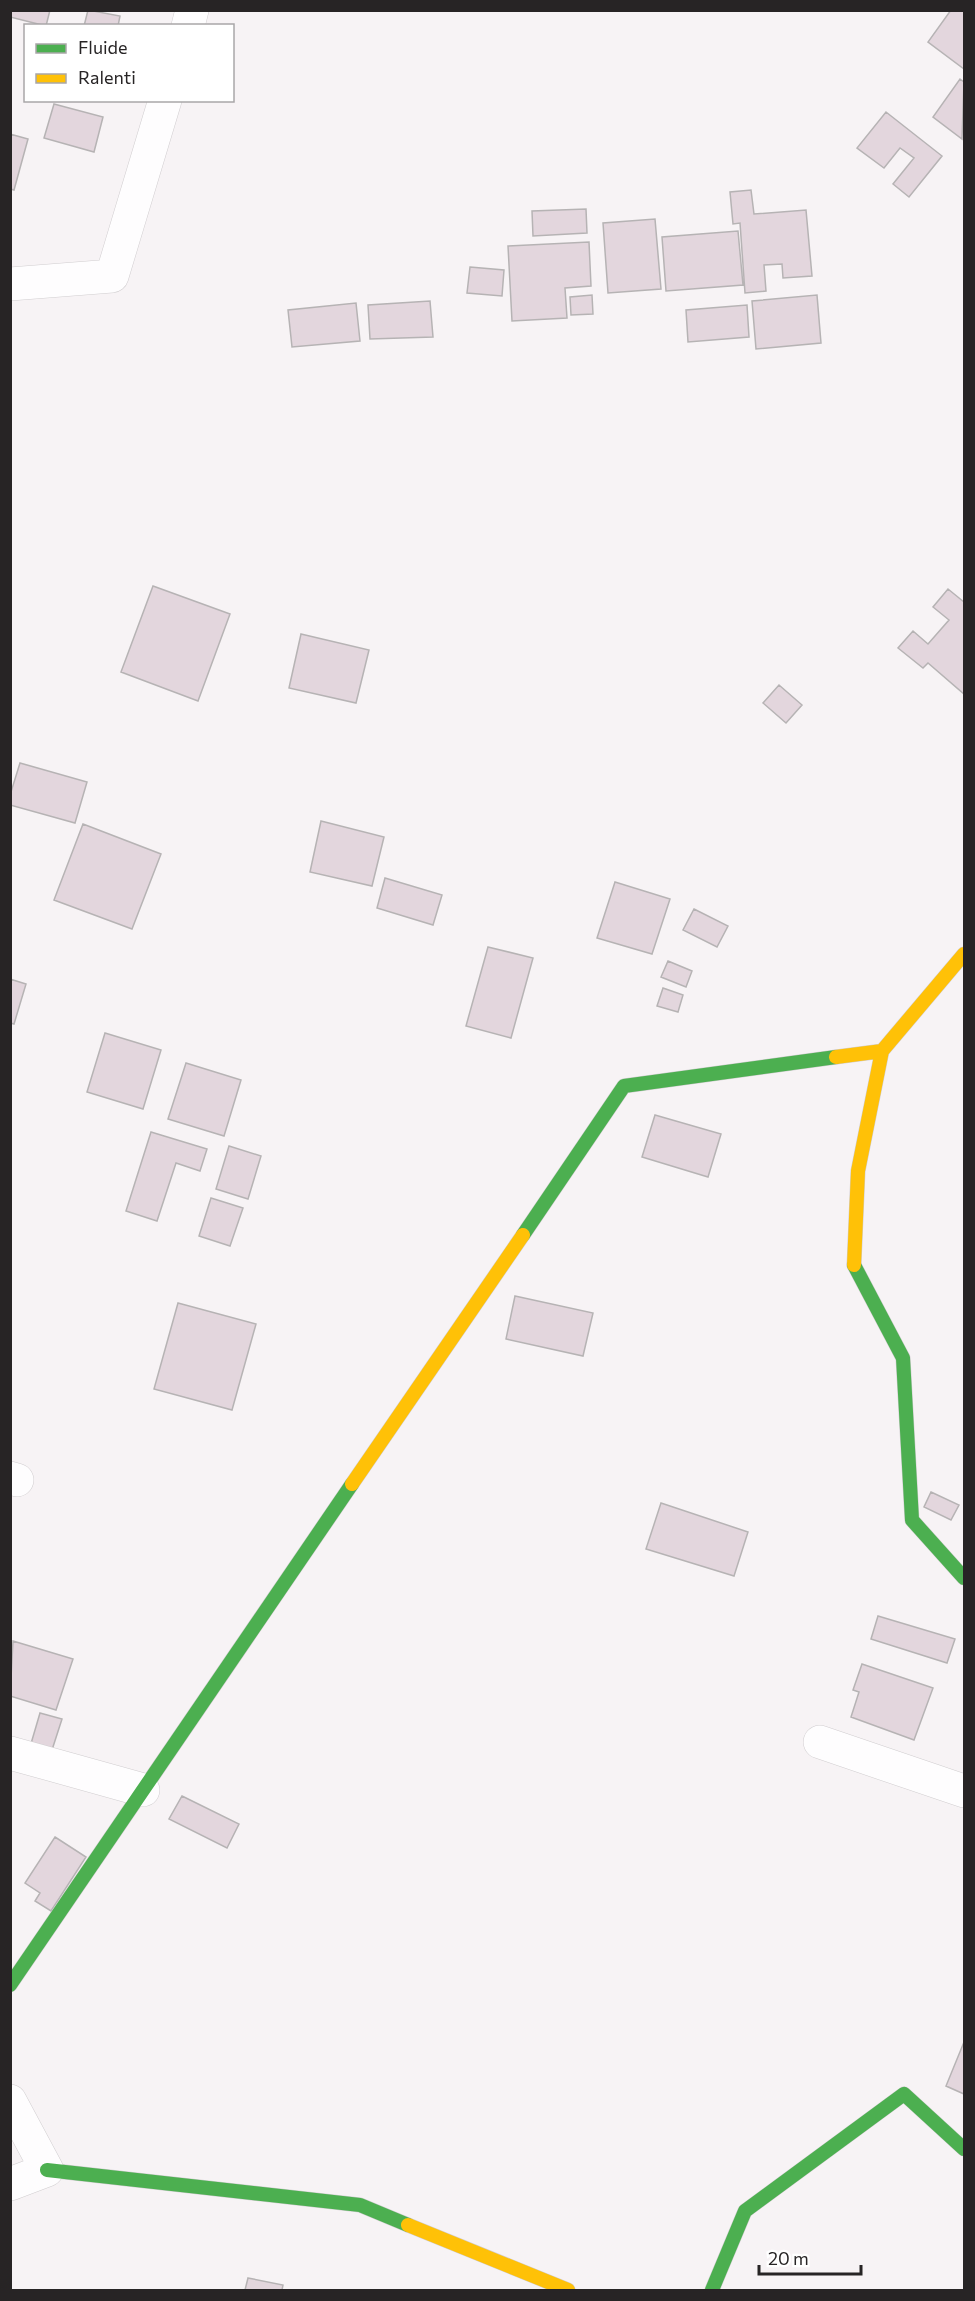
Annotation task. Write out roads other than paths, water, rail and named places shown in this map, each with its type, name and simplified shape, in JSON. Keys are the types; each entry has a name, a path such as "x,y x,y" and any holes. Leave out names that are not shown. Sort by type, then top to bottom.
{"street":[{"path":"10,284 112,276 164,102"},
{"path":"964,954 882,1051 858,1171 854,1268 903,1358 912,1520 964,1578"},
{"path":"10,1986 624,1086 882,1051"},
{"path":"820,1742 964,1791"},
{"path":"10,1753 143,1790"},
{"path":"712,2290 745,2211 904,2094 964,2148"},
{"path":"10,2101 47,2170"},
{"path":"10,2184 47,2170 360,2205 568,2290"}]}
